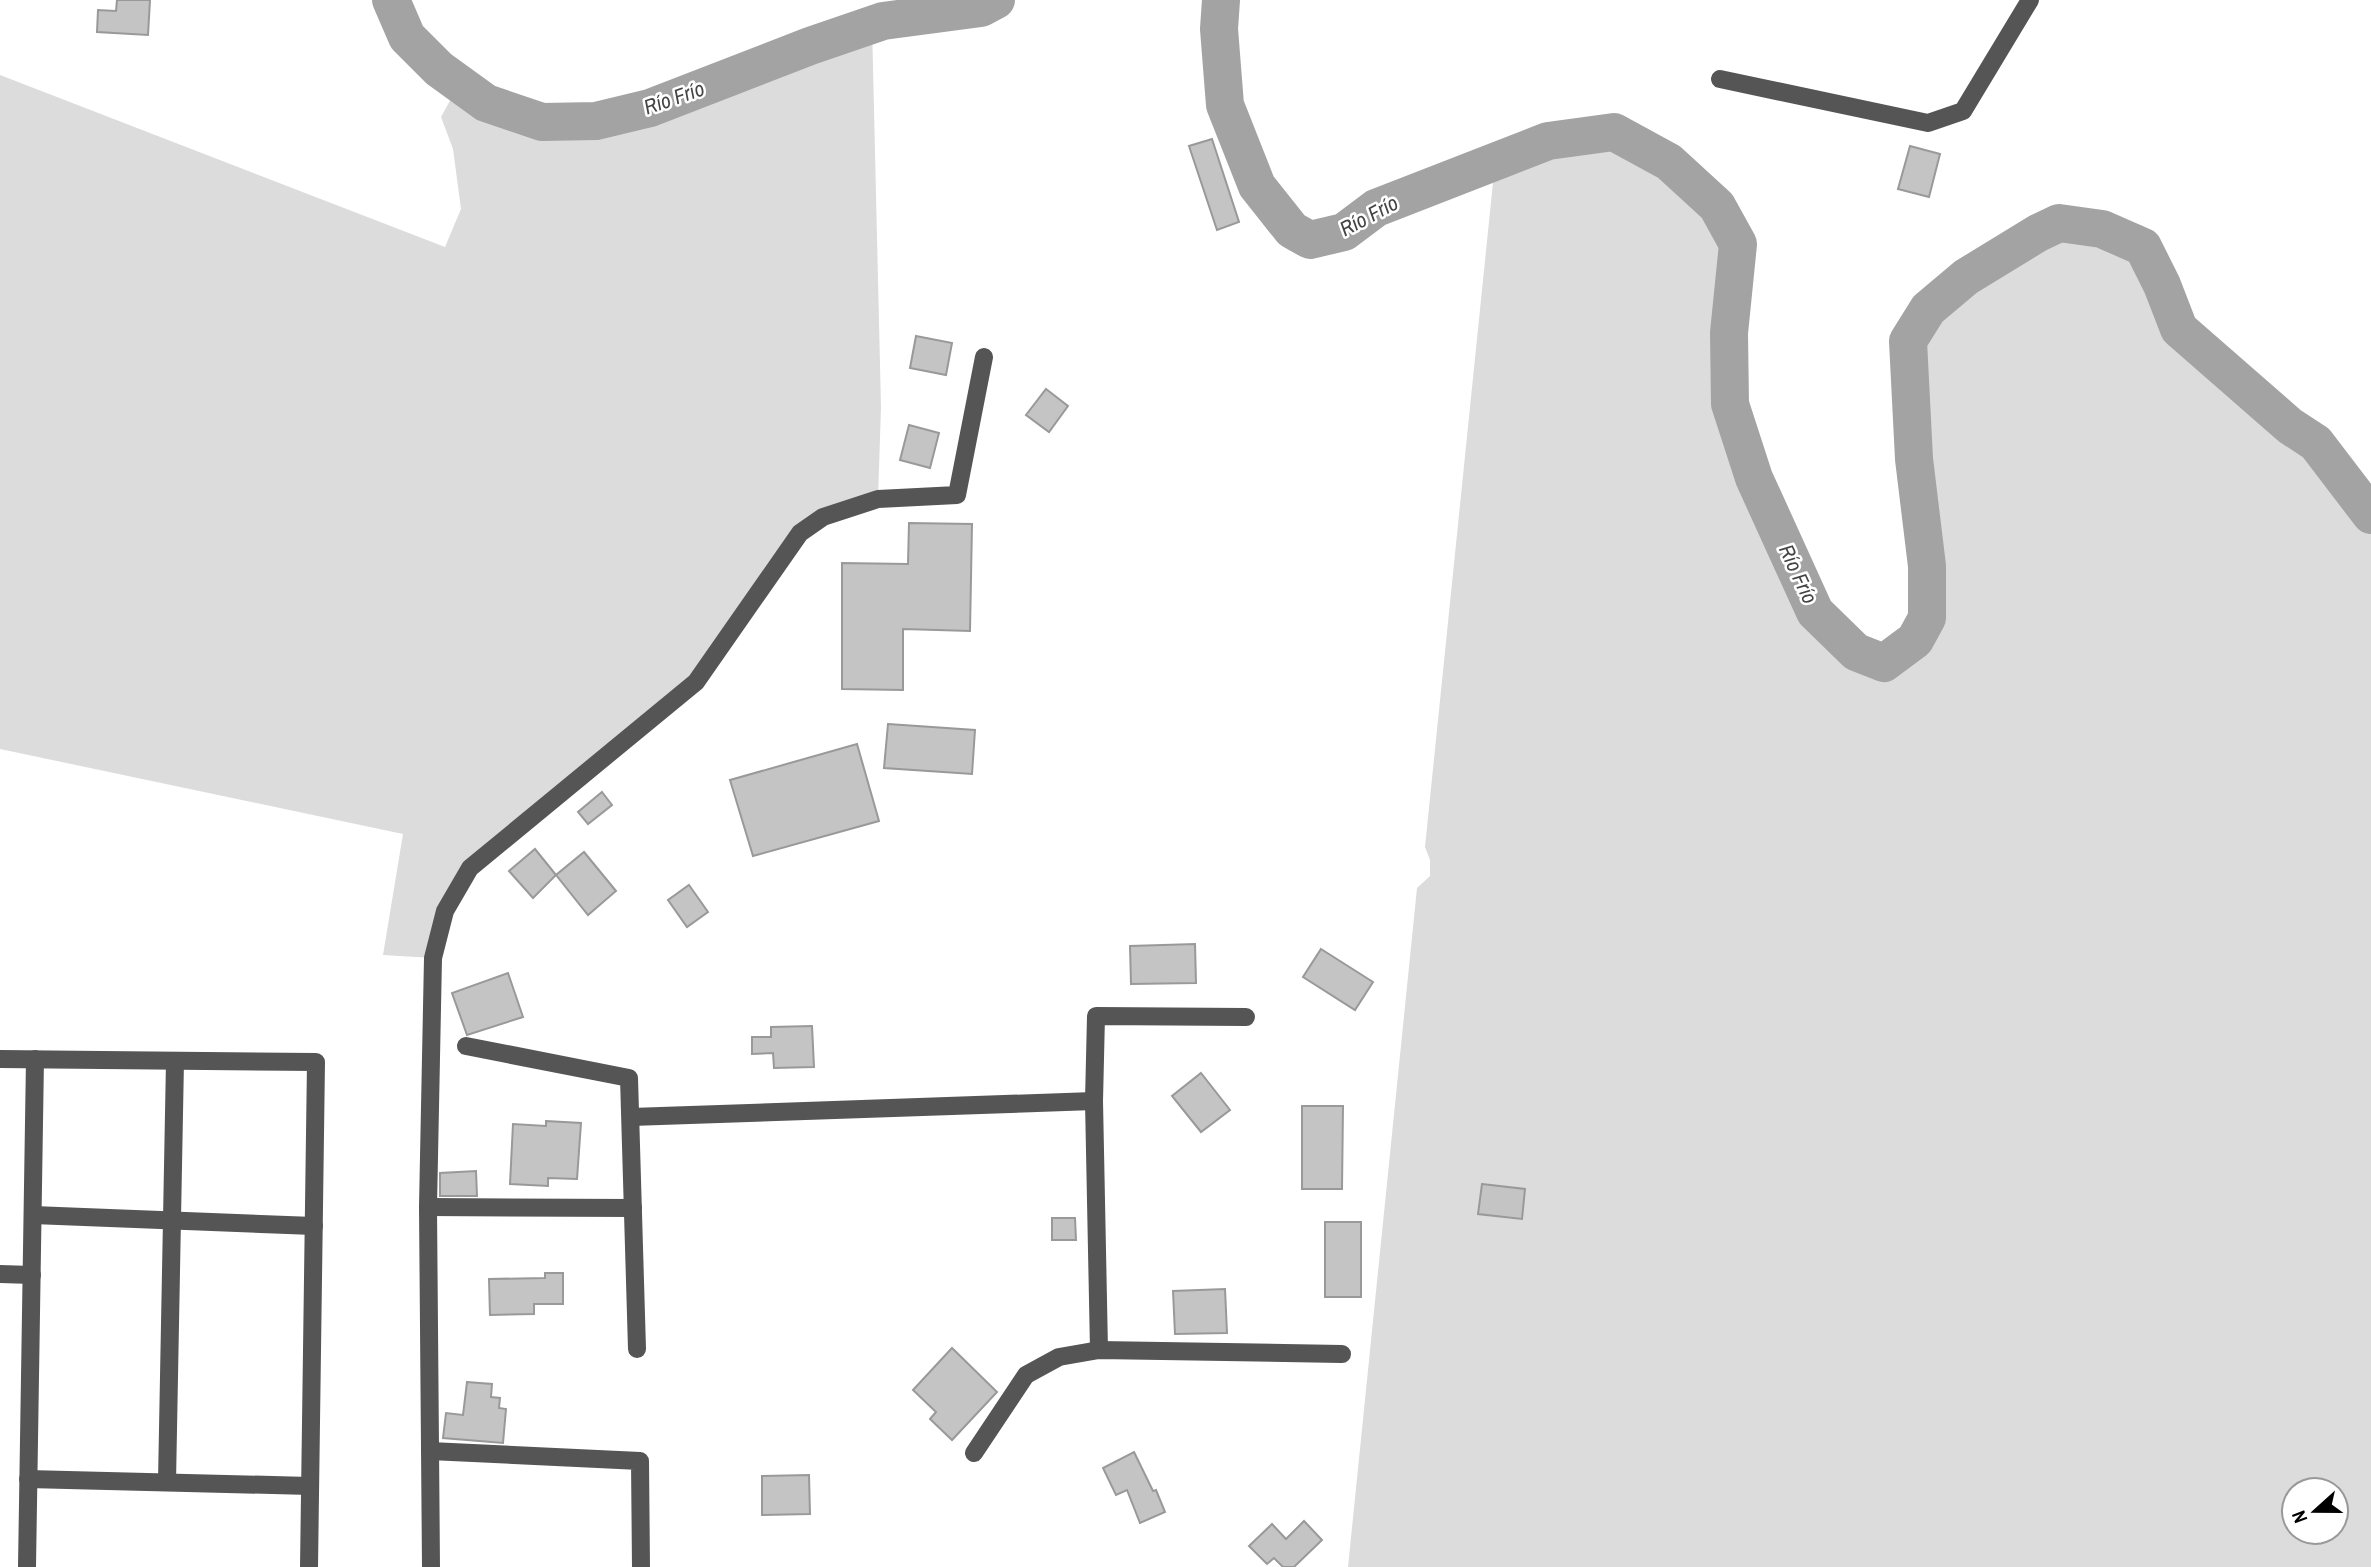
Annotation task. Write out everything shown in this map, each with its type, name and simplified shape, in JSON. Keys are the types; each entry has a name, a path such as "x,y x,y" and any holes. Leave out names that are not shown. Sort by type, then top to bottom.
{"street":[{"path":"1720,79 1928,123 1963,111 2030,0"},
{"path":"431,1567 428,1207 433,958 445,911 470,868 696,682 800,533 822,517 878,499 957,495 984,357"},
{"path":"1099,1350 1094,1101 1096,1016 1245,1017"},
{"path":"466,1046 629,1078 637,1349"},
{"path":"0,1059 316,1062 309,1567"},
{"path":"27,1567 35,1059"},
{"path":"167,1482 175,1061"},
{"path":"631,1117 1094,1101"},
{"path":"428,1207 633,1208"},
{"path":"33,1215 314,1226"},
{"path":"0,1274 32,1275"},
{"path":"974,1453 1026,1375 1059,1357 1099,1350 1342,1354"},
{"path":"430,1451 640,1461 641,1567"},
{"path":"28,1479 310,1486"}],"shaded area":[{"path":"872,24 881,407 878,499 823,517 696,682 470,868 433,958 383,955 403,834 0,749 0,75 445,247 461,209 453,149 441,117 459,84 486,103 542,122 596,121 650,108"},
{"path":"1614,132 1669,162 1717,206 1738,244 1729,333 1730,404 1754,478 1815,612 1856,652 1884,663 1915,640 1927,618 1927,566 1914,459 1908,341 1928,309 1966,277 2059,223 2102,229 2143,247 2162,285 2179,329 2290,426 2316,443 2371,515 2371,1567 1348,1567 1417,888 1430,876 1430,860 1425,847 1495,163 1548,141"}],"building":[{"path":"117,0 150,0 148,35 97,32 98,10 116,11"},
{"path":"1212,139 1239,222 1217,230 1189,146"},
{"path":"1910,146 1940,154 1929,197 1898,189"},
{"path":"916,336 952,343 946,375 910,368"},
{"path":"1046,389 1068,406 1049,432 1026,415"},
{"path":"909,425 939,433 930,468 900,460"},
{"path":"909,523 972,524 970,631 903,629 903,690 842,689 842,563 908,564"},
{"path":"888,724 975,730 972,774 884,768"},
{"path":"857,744 879,821 753,856 730,780"},
{"path":"602,792 612,805 588,824 578,812"},
{"path":"535,849 556,875 533,898 509,871"},
{"path":"584,852 616,891 588,915 556,875"},
{"path":"689,885 708,912 687,927 668,900"},
{"path":"1195,944 1196,983 1131,984 1130,946"},
{"path":"1321,949 1373,982 1355,1010 1303,977"},
{"path":"508,973 523,1017 467,1035 452,993"},
{"path":"812,1026 814,1067 774,1068 773,1053 752,1054 752,1037 771,1037 771,1027"},
{"path":"1201,1073 1230,1110 1201,1132 1172,1096"},
{"path":"1302,1106 1343,1106 1342,1189 1302,1189"},
{"path":"546,1121 581,1123 577,1179 548,1178 548,1186 510,1184 513,1124 546,1126"},
{"path":"476,1171 477,1196 440,1196 440,1173"},
{"path":"1482,1184 1525,1189 1522,1219 1478,1214"},
{"path":"1052,1218 1075,1218 1076,1240 1052,1240"},
{"path":"1325,1222 1361,1222 1361,1297 1325,1297"},
{"path":"545,1273 563,1273 563,1304 534,1304 534,1314 490,1315 489,1279 545,1278"},
{"path":"1225,1289 1227,1333 1175,1334 1173,1291"},
{"path":"952,1348 997,1392 952,1440 930,1419 936,1412 913,1390"},
{"path":"467,1382 492,1384 491,1397 500,1398 499,1408 506,1409 503,1443 443,1438 446,1413 463,1415"},
{"path":"1134,1452 1153,1491 1156,1490 1165,1512 1140,1523 1127,1490 1116,1495 1103,1468"},
{"path":"809,1475 810,1514 762,1515 762,1476"},
{"path":"1304,1521 1322,1540 1294,1567 1283,1567 1274,1558 1267,1564 1249,1546 1272,1524 1286,1539"}],"waterway":[{"name":"Río Frío","path":"391,0 407,37 439,69 486,103 542,122 596,121 650,108 810,46 883,21 981,8 996,0"},
{"name":"Río Frío","path":"1221,0 1219,29 1225,105 1257,186 1292,230 1310,240 1344,232 1376,208 1548,141 1614,132 1669,162 1717,206 1738,244 1729,333 1730,404 1754,478 1815,612 1856,652 1884,663 1915,640 1927,618 1927,566 1914,459 1908,341 1928,309 1966,277 2059,223 2102,229 2143,247 2162,285 2179,329 2290,426 2316,443 2371,515"}]}
